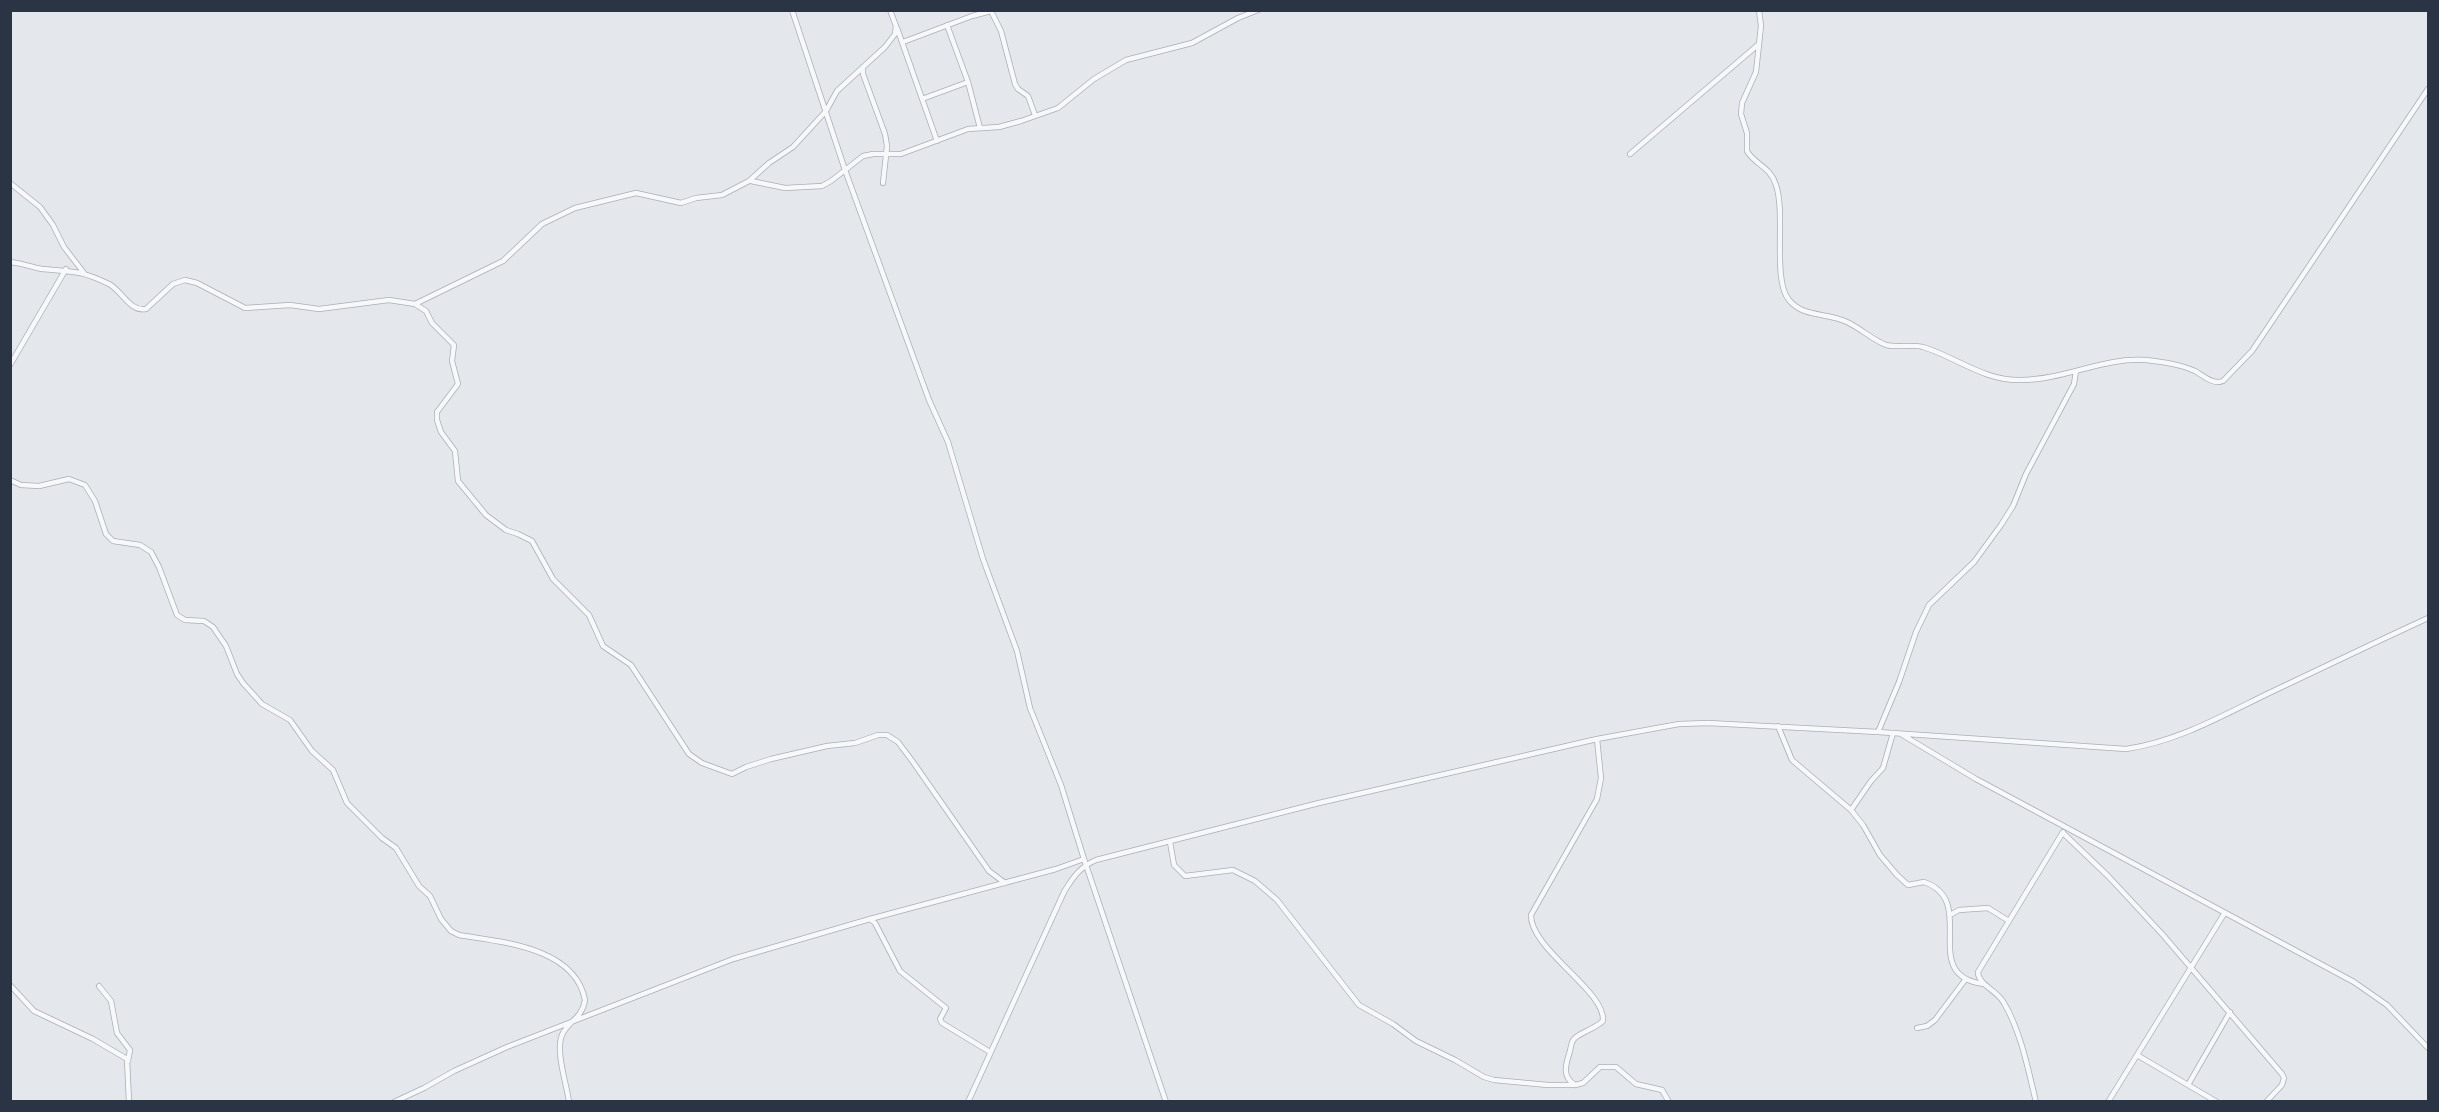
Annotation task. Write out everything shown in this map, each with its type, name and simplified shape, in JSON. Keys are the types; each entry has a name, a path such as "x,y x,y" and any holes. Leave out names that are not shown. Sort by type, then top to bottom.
{"street":[{"path":"792,10 845,170 929,400 948,442 983,559 1017,651 1030,708 1061,785 1166,1101"},
{"path":"890,10 937,141"},
{"path":"749,181 758,181 785,189 818,187 831,182 862,156 873,153 909,152 968,129 999,127 1058,108 1094,79 1122,62 1192,43 1258,10"},
{"path":"1759,10 1761,18 1756,72 1742,103 1741,114 1747,134 1747,151 1771,172 1779,195 1782,286 1789,300 1808,314 1824,314 1846,321 1885,344 1923,347 1997,378 2025,380 2108,363 2143,360 2177,365 2214,382 2223,381 2252,351 2428,89"},
{"path":"903,42 971,13 990,11 995,16 1015,76 1015,84 1029,98 1035,115"},
{"path":"947,25 968,82 980,128"},
{"path":"415,304 503,261 542,225 575,208 636,193 681,203 696,198 717,197 749,181 769,163 790,150 826,111 837,91 890,41 895,34 896,27"},
{"path":"1630,154 1759,44"},
{"path":"863,67 863,74 885,134 886,154 883,183"},
{"path":"922,99 968,82"},
{"path":"10,183 40,207 53,225 64,247 84,273"},
{"path":"10,262 84,273 117,289 134,307 142,310 146,309 173,284 185,280 197,283 245,308 290,305 319,309 389,300 415,304 426,311 432,323 454,345 452,362 458,384 437,412 437,420 441,432 455,451 458,481 486,515 506,530 532,541 553,579 589,615 603,646 631,665 689,754 702,763 732,774 771,759 827,746 855,743 878,735 887,735 898,742 913,762 989,871 1005,883"},
{"path":"10,365 66,269"},
{"path":"1878,732 1899,682 1916,632 1929,605 1974,562 2007,515 2074,384 2076,371"},
{"path":"10,480 21,485 39,486 69,479 86,485 95,501 106,534 113,541 140,545 151,552 177,615 185,620 204,621 213,627 230,653 240,679 262,704 290,720 312,751 333,770 347,803 382,838 396,848 419,886 430,896 437,914 448,928 459,935 516,945 557,960 583,993 584,1003 576,1020 563,1032 560,1040 562,1075 569,1101"},
{"path":"394,1101 424,1089 459,1068 733,959 1005,883 1319,803 1597,739 1679,724 1778,726 2116,748 2143,747 2198,727 2428,618"},
{"path":"1778,726 1788,752 1798,766 1851,810 1863,825 1876,850 1901,880 1908,885 1924,882 1941,893 1947,902 1950,915 1952,962 1957,974 1965,980 1984,984"},
{"path":"1851,810 1883,768 1893,733"},
{"path":"1901,734 1955,767 2370,992 2398,1016 2428,1048"},
{"path":"1575,1085 1566,1074 1566,1062 1572,1042 1575,1037 1598,1026 1603,1021 1603,1015 1592,996 1542,939 1533,924 1531,915 1597,799 1601,778 1597,739"},
{"path":"2036,1101 2024,1054 2006,1004 1996,992 1978,979 1978,972 2063,833 2063,826"},
{"path":"2063,833 2108,876 2230,1012 2284,1078 2282,1085 2266,1101"},
{"path":"1170,842 1174,865 1181,874 1191,876 1218,870 1233,870 1270,892 1359,1005 1393,1024 1416,1041 1488,1079 1575,1085 1583,1083 1600,1067 1616,1067 1636,1084 1662,1090 1669,1101"},
{"path":"968,1101 1064,892 1085,862"},
{"path":"1947,902 1959,910"},
{"path":"1950,915 1959,910 1988,908 2009,921"},
{"path":"2108,1101 2224,914"},
{"path":"870,919 875,923 900,971 946,1008 940,1019 942,1023 990,1052"},
{"path":"1917,1028 1927,1026 1935,1020 1965,980"},
{"path":"10,985 34,1011 93,1039 128,1061"},
{"path":"99,986 111,1001 117,1033 130,1050 129,1101"},
{"path":"2188,1085 2230,1012"},
{"path":"2137,1055 2217,1101"}]}
